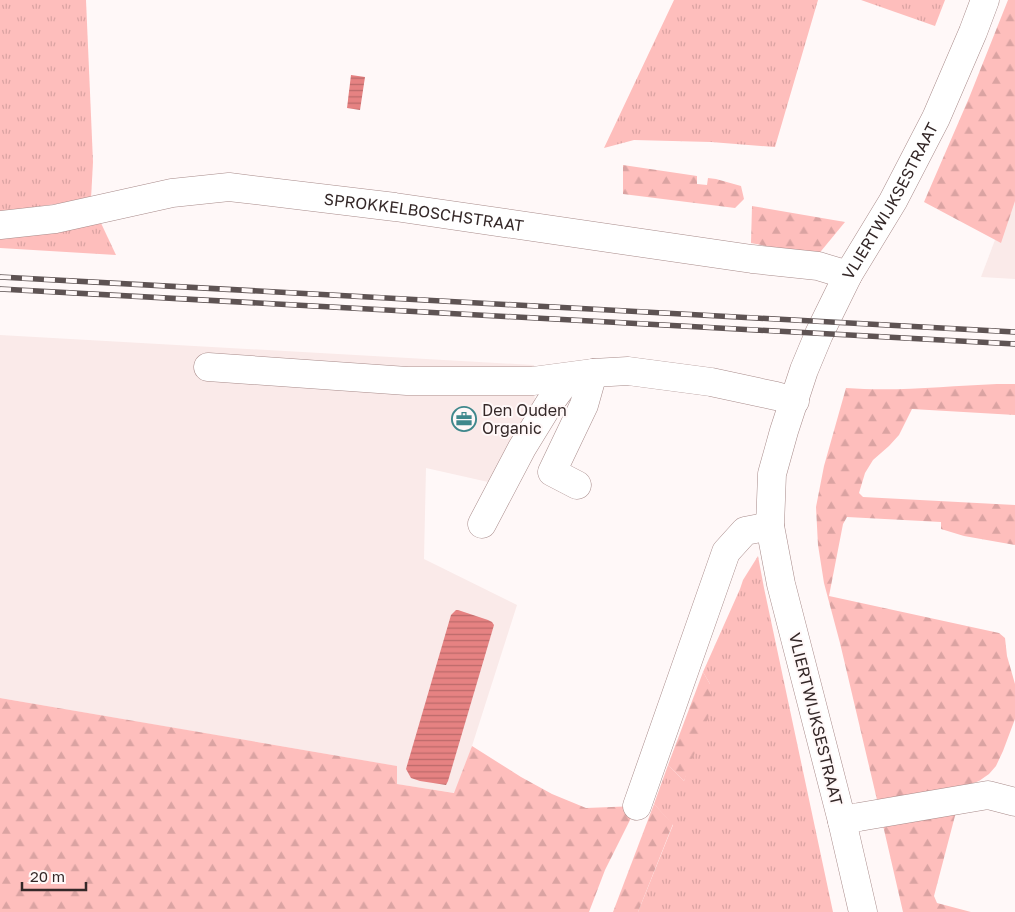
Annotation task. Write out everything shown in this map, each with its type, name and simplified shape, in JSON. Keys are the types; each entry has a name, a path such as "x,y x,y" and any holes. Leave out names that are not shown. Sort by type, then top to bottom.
{"street":[{"name":"VLIERTWIJKSESTRAAT","path":"863,912 842,821 781,584 770,526 772,474 804,370 819,334 848,275 894,201 936,118 985,0"},
{"name":"SPROKKELBOSCHSTRAAT","path":"0,225 55,219 172,193 229,187 395,207 752,259 818,266 848,275"},
{"path":"208,367 407,381 533,381 628,371 711,382 794,401"},
{"path":"577,485 552,472 584,405 581,375"},
{"path":"482,524 522,448 549,404 581,375"},
{"path":"637,806 726,552 745,531 770,526"},
{"path":"842,821 988,795 1015,802"}],"shaded area":[{"path":"351,75 365,77 360,110 347,108"},
{"path":"1015,187 1015,279 981,277"},
{"path":"0,335 534,365 535,415 497,484 426,468 424,559 517,605 455,793 396,784 396,766 0,698"},
{"path":"456,610 488,620 494,625 446,785 411,778 406,769 451,615"}],"green space":[{"path":"0,0 86,0 93,162 91,199 0,212"},
{"path":"674,0 818,0 775,147 711,142 634,140 604,148"},
{"path":"861,0 945,0 935,26"},
{"path":"1008,0 1015,0 1015,201 1001,243 924,202 969,98"},
{"path":"623,165 697,176 697,184 707,185 708,178 741,186 744,199 735,208 623,194"},
{"path":"752,206 845,222 817,256 751,243"},
{"path":"100,221 116,255 0,248 0,238"},
{"path":"1015,384 1015,415 912,409 899,435 873,460 865,473 859,493 863,497 1015,505 1015,545 964,536 941,529 941,522 847,517 843,524 829,596 999,633 1005,638 1007,656 1015,684 1015,719 996,766 989,774 979,781 968,785 878,804 824,583 818,545 816,507 824,466 846,388 903,389"},
{"path":"758,556 833,912 638,912 673,825 654,804 668,765 684,781 710,684 703,672 743,580"},
{"path":"703,672 710,684 712,702 708,718 684,781 668,765"},
{"path":"0,698 397,766 397,784 454,793 472,746 552,794 586,808 637,806 605,870 589,912 0,912"},
{"path":"654,804 673,824 638,912 613,912"},
{"path":"956,812 934,896 937,903 971,912 903,912 882,821"}],"railway":[{"path":"0,277 1015,332"},
{"path":"0,289 1015,344"}],"place":[{"name":"Den Ouden Organic","path":"464,419"}]}
